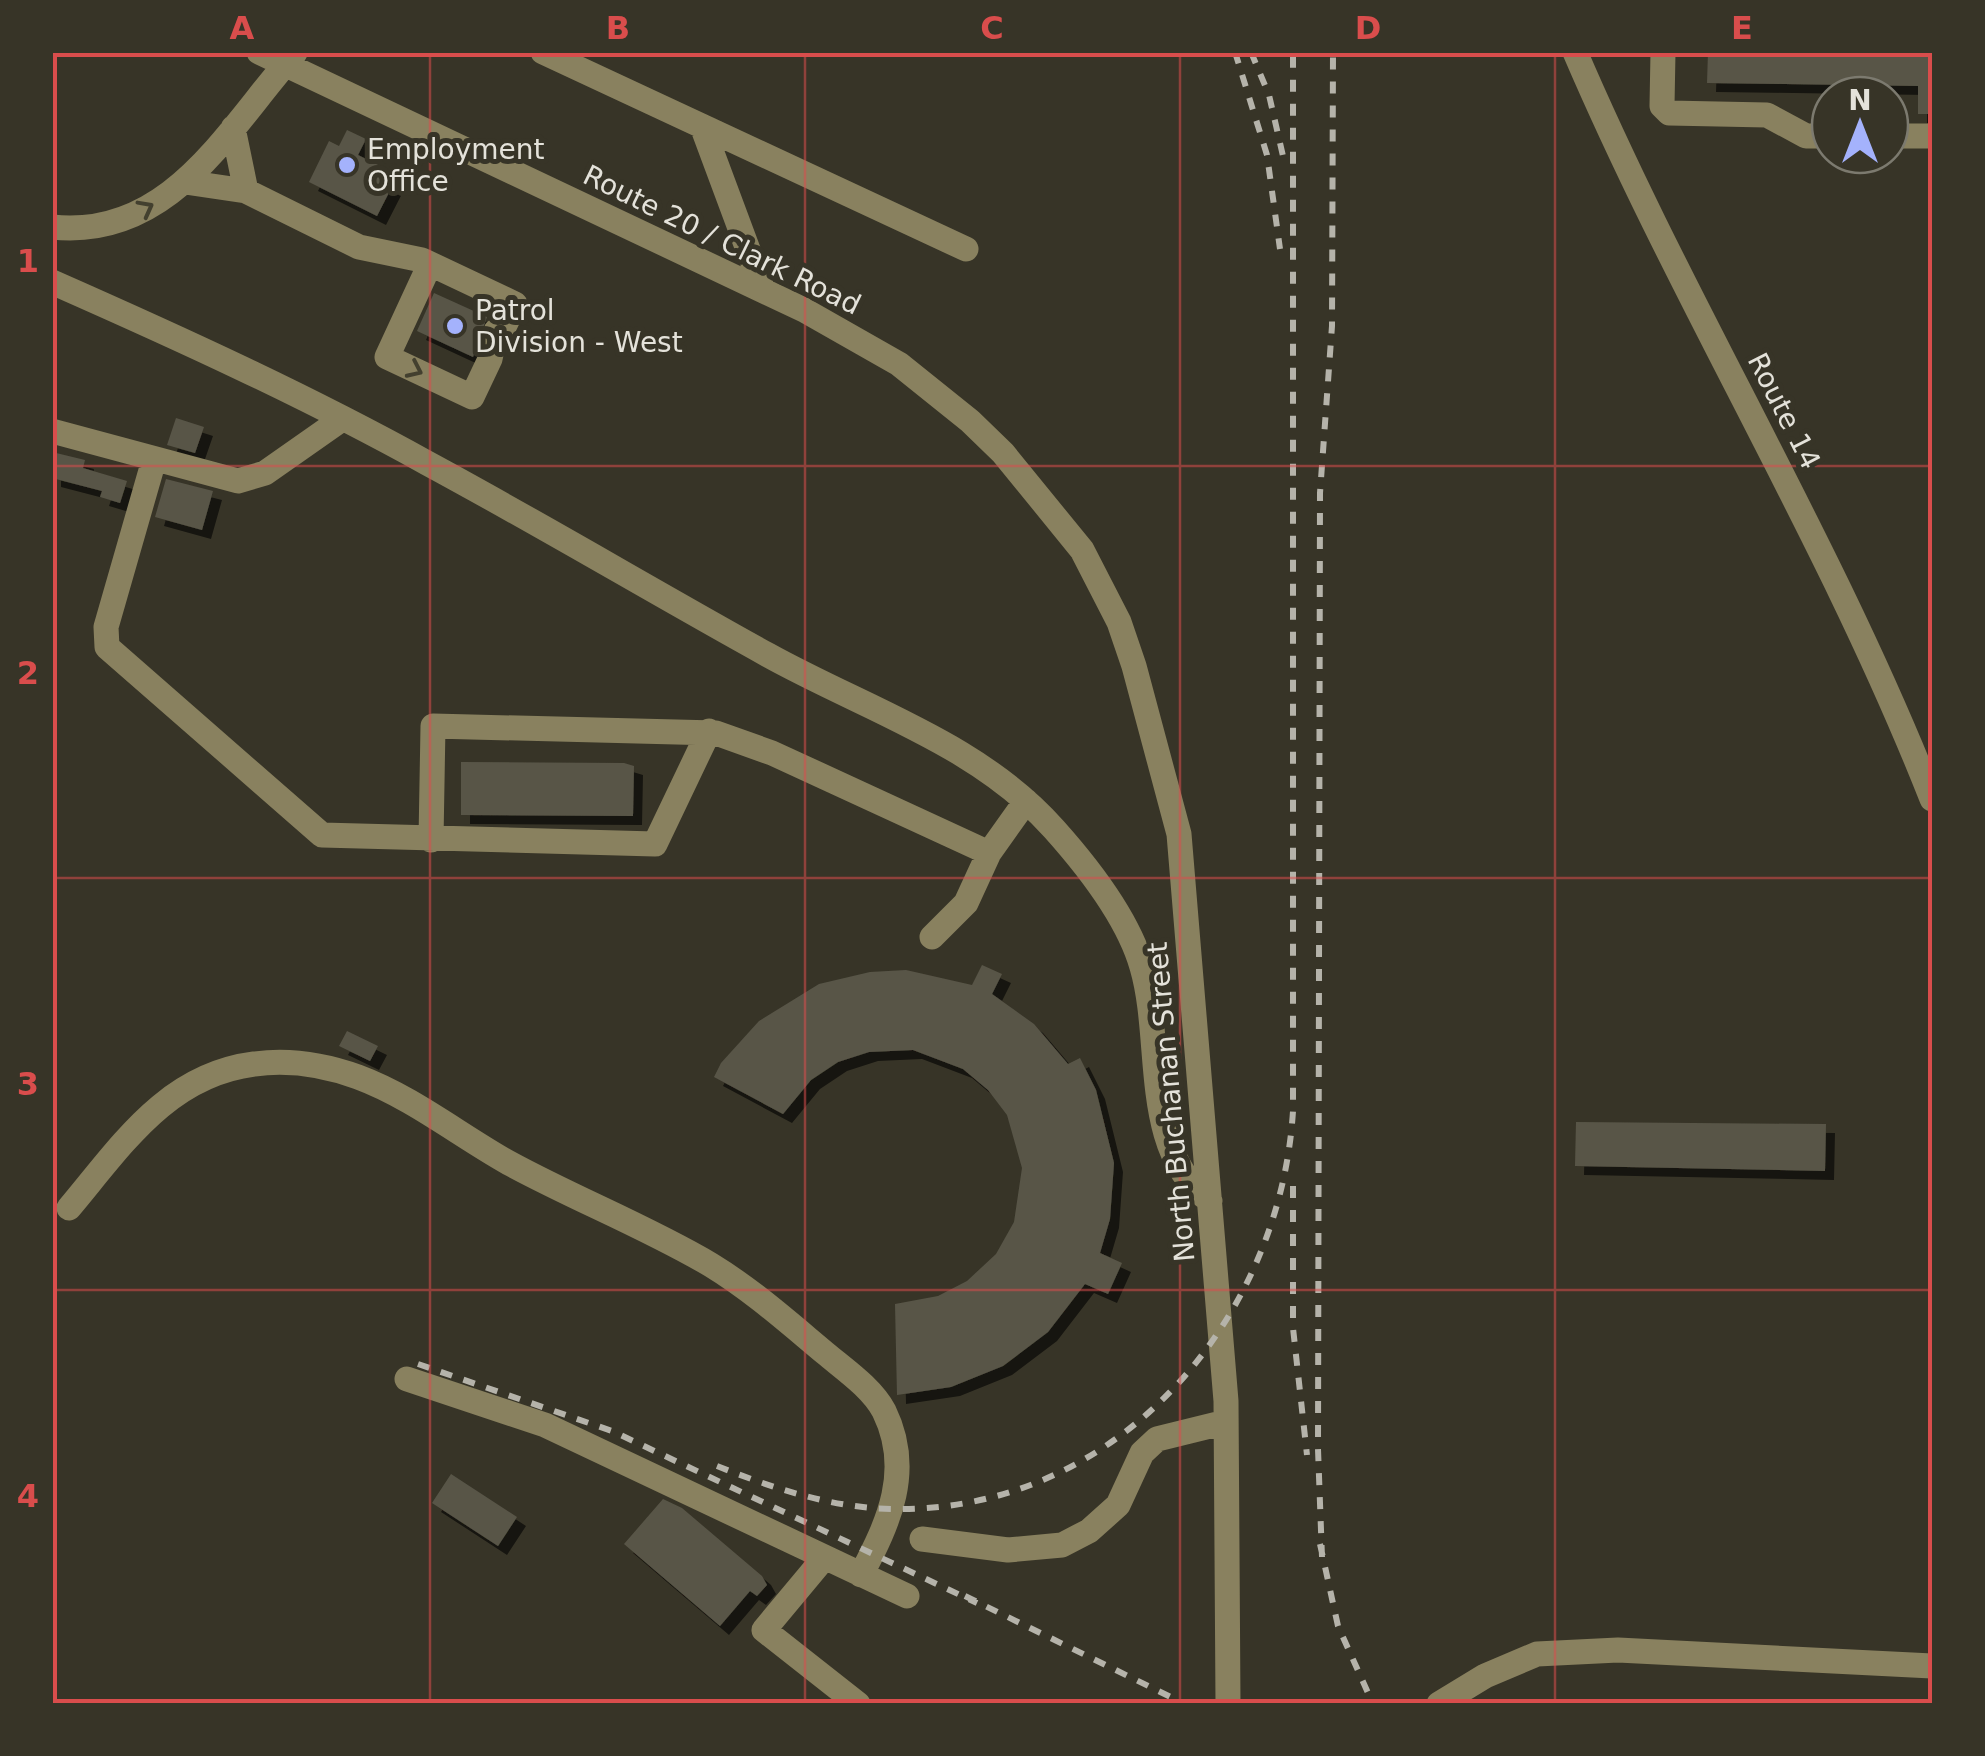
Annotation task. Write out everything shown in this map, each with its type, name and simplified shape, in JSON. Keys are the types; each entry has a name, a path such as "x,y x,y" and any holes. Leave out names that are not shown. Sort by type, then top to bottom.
{"street":[{"name":"Route 20 / Clark Road","path":"259,52 290,58 850,335 938,393 1002,453 1060,520"},
{"path":"543,52 966,249"},
{"name":"Route 14","path":"1575,52 1616,150 1850,609 1932,799"},
{"path":"1664,52 1662,106 1669,113 1768,115 1810,136"},
{"path":"52,228 92,227 127,218 155,205 185,182 290,58"},
{"path":"702,126 763,290"},
{"path":"233,128 246,190"},
{"path":"185,182 246,190 360,247 430,264 510,314 496,331 490,359 472,397 387,356 430,264"},
{"path":"52,282 342,420 802,674 967,756 1026,801 1092,877 1136,950 1145,978 1171,1150 1186,1182 1210,1201"},
{"path":"52,430 220,478 245,480 265,473 342,420"},
{"path":"154,460 105,641 112,653 322,834 654,844 709,731"},
{"name":"North Buchanan Street","path":"1060,520 1082,550 1119,622 1176,810 1226,1422 1228,1704"},
{"path":"431,840 433,726 709,731 772,753 988,854"},
{"path":"932,937 966,903 988,854 1026,801"},
{"path":"70,1208 156,1108 194,1080 237,1067 293,1062 324,1067 384,1088 510,1164 712,1266 780,1315 877,1400 893,1435 898,1484 891,1516 861,1575"},
{"path":"406,1379 545,1425 907,1596"},
{"path":"922,1539 1008,1550 1062,1545 1089,1532 1118,1505 1142,1453 1156,1439 1226,1422"},
{"path":"824,1558 764,1630 858,1704"},
{"path":"1439,1704 1485,1676 1536,1654 1618,1650 1932,1666"}],"building":[{"path":"1708,52 1932,52 1932,114 1918,114 1918,86 1910,86 1910,75 1810,75 1810,84 1707,83"},
{"name":"Employment Office","path":"347,130 366,139 358,155 398,175 377,216 309,182 329,141 339,146"},
{"name":"Patrol Division - West","path":"434,293 487,317 473,357 417,331"},
{"path":"176,418 204,427 195,453 167,445"},
{"path":"52,452 85,460 83,468 127,481 120,503 100,497 102,491 52,478"},
{"path":"166,479 213,491 202,530 155,517"},
{"path":"461,762 634,766 633,816 461,815"},
{"path":"982,965 1002,974 992,994 1034,1024 1068,1064 1080,1058 1096,1090 1114,1163 1110,1219 1100,1253 1122,1263 1108,1294 1085,1284 1048,1332 1003,1366 951,1387 897,1395 895,1304 938,1296 967,1281 996,1254 1014,1222 1022,1168 1007,1115 988,1090 963,1069 913,1050 869,1052 838,1062 811,1080 783,1114 714,1077 721,1063 759,1021 819,984 870,972 906,970 972,985"},
{"path":"347,1031 378,1046 370,1061 339,1046"},
{"path":"1576,1122 1826,1124 1825,1171 1575,1166"},
{"path":"451,1474 517,1517 498,1546 432,1503"},
{"path":"663,1499 682,1508 762,1576 767,1585 757,1596 750,1591 720,1626 624,1544"}],"railway":[{"path":"1235,52 1267,155 1280,249"},
{"path":"1251,52 1269,95 1283,156"},
{"path":"717,1466 807,1497 901,1509 980,1500 1052,1476 1117,1438 1174,1388 1221,1329 1257,1261 1281,1188 1293,1111 1293,52"},
{"path":"1322,1557 1318,1449 1320,493 1332,326 1333,52"},
{"path":"1293,1186 1293,1328 1307,1455"},
{"path":"418,1364 612,1431 977,1603"},
{"path":"1320,1544 1338,1626 1373,1704"},
{"path":"965,1596 1185,1704"}],"place":[{"name":"Employment Office","path":"347,165"},
{"name":"Patrol Division - West","path":"455,326"}]}
